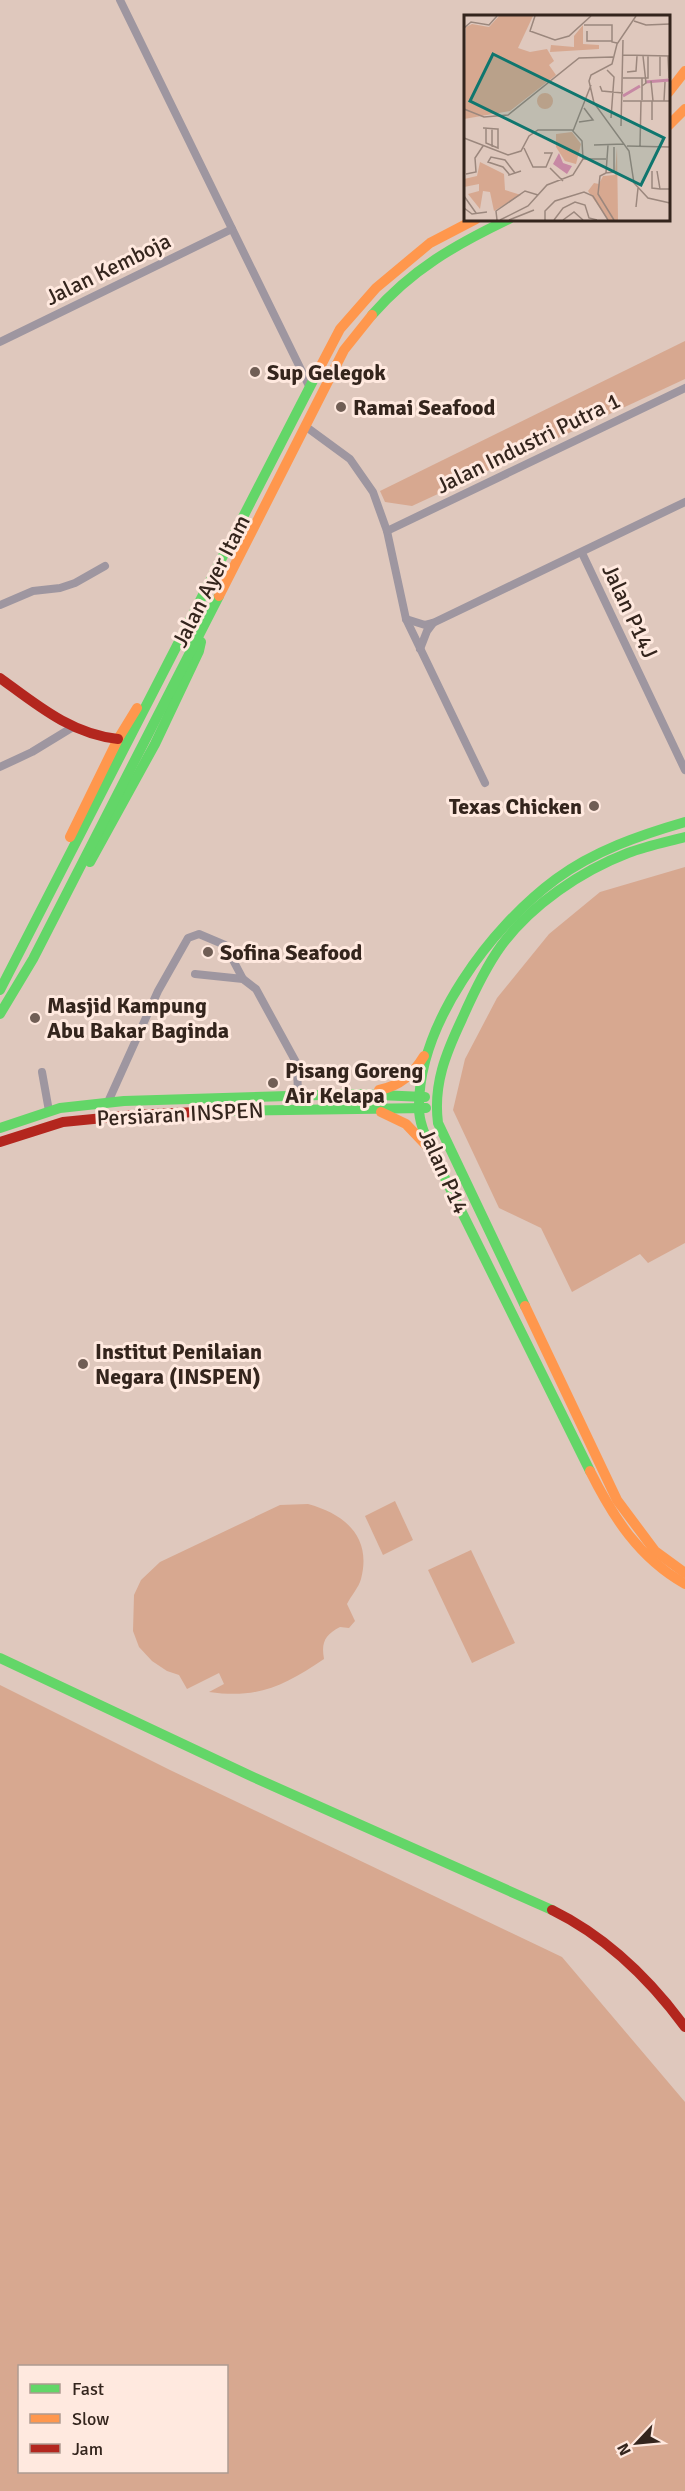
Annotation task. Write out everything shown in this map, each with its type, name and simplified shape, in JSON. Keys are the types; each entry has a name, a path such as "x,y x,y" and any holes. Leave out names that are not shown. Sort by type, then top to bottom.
{"main road":[{"path":"670,92 685,71"},
{"path":"671,123 685,109"},
{"name":"Jalan Ayer Itam","path":"0,990 340,328 376,288 430,243 474,220"},
{"name":"Jalan Ayer Itam","path":"0,1014 33,958 74,878 92,860 155,744 199,651 206,620 344,350 391,294 446,251 507,220"},
{"path":"27,938 75,826 118,739 183,633"},
{"path":"0,678 73,727 94,737 118,739"},
{"name":"Jalan P14","path":"685,822 623,841 592,857 556,879 527,903 493,937 456,993 439,1029 424,1064 420,1103 423,1128 434,1156 607,1505 624,1531 650,1562 685,1584"},
{"name":"Jalan P14","path":"685,837 626,854 598,868 563,890 505,941 470,1002 439,1069 435,1103 438,1123 617,1500 633,1524 659,1555 685,1573"},
{"path":"355,1094 392,1088 408,1077 420,1062 439,1029"},
{"path":"355,1094 420,1103"},
{"name":"Persiaran INSPEN","path":"0,1128 49,1111 108,1102 355,1094"},
{"path":"363,1107 435,1103"},
{"path":"363,1107 395,1116 411,1126 434,1156"},
{"name":"Persiaran INSPEN","path":"0,1142 63,1122 134,1115 363,1107"},
{"path":"0,1658 253,1777 530,1899 580,1924 629,1960 665,2000 685,2027"}],"street":[{"path":"120,0 309,386"},
{"name":"Jalan Kemboja","path":"0,342 232,229"},
{"name":"Jalan Industri Putra 1","path":"387,531 685,388"},
{"path":"305,426 350,459 373,492 387,531 406,619 485,783"},
{"path":"582,553 685,502"},
{"name":"Jalan P14J","path":"433,623 582,553 685,770"},
{"path":"0,605 33,591 60,588 75,583 105,566"},
{"path":"406,619 425,624 433,623"},
{"path":"420,649 433,623"},
{"path":"0,767 32,752 73,727"},
{"path":"108,1102 158,991 188,938 199,934 225,945 243,979 256,989 293,1054 298,1074 298,1095"},
{"path":"195,974 243,979"},
{"path":"42,1072 49,1111"}],"shaded area":[{"path":"685,341 685,379 412,506 385,502 380,491"},
{"path":"685,867 685,1243 648,1263 640,1254 572,1292 541,1228 499,1208 453,1110 465,1059 497,998 549,934 600,892"},
{"path":"395,1501 413,1540 383,1555 365,1516"},
{"path":"308,1504 321,1508 344,1521 359,1539 363,1551 361,1579 347,1604 355,1621 349,1628 340,1627 328,1636 323,1648 324,1659 296,1677 270,1688 242,1694 226,1694 209,1692 224,1684 219,1673 187,1689 179,1675 167,1671 152,1661 139,1647 133,1631 134,1595 141,1580 160,1562 280,1505"},
{"path":"471,1550 515,1643 472,1663 428,1570"},
{"path":"0,1685 170,1770 562,1957 685,2102 685,2491 0,2491"}],"traffic: fast":[{"path":"372,315 419,271 470,238 507,220"},
{"path":"0,990 317,373"},
{"path":"0,1014 33,959 219,596"},
{"path":"90,862 155,744 199,651 201,642"},
{"path":"590,1471 434,1156 419,1114 422,1076 431,1044 445,1011 463,980 484,950 531,899 556,879 586,860 634,838 685,822"},
{"path":"525,1306 438,1123 437,1095 446,1057 470,1000 490,963 513,931 542,903 575,880 610,860 649,846 685,837"},
{"path":"0,1128 60,1108 124,1101 355,1094 425,1097"},
{"path":"217,1111 426,1108"},
{"path":"0,1658 253,1777 552,1910"}],"traffic: slow":[{"path":"670,90 685,71"},
{"path":"670,124 685,109"},
{"path":"317,373 340,329 376,288 430,243 474,220"},
{"path":"219,596 344,350 372,315"},
{"path":"70,837 118,739 137,708"},
{"path":"379,1090 393,1086 405,1078 424,1056"},
{"path":"381,1112 406,1124 425,1144"},
{"path":"525,1306 617,1500 655,1551 685,1573"},
{"path":"590,1471 608,1504 629,1535 654,1562 685,1584"}],"traffic: jam":[{"path":"0,678 41,708 70,725 101,736 118,739"},
{"path":"0,1142 63,1122 134,1115 217,1111"},
{"path":"552,1910 591,1933 626,1960 657,1992 685,2027"}],"place":[{"name":"Sup Gelegok","path":"255,372"},
{"name":"Ramai Seafood","path":"341,407"},
{"name":"Texas Chicken","path":"594,806"},
{"name":"Sofina Seafood","path":"208,952"},
{"name":"Masjid Kampung Abu Bakar Baginda","path":"35,1018"},
{"name":"Pisang Goreng Air Kelapa","path":"273,1083"},
{"name":"Institut Penilaian Negara (INSPEN)","path":"83,1364"}]}
